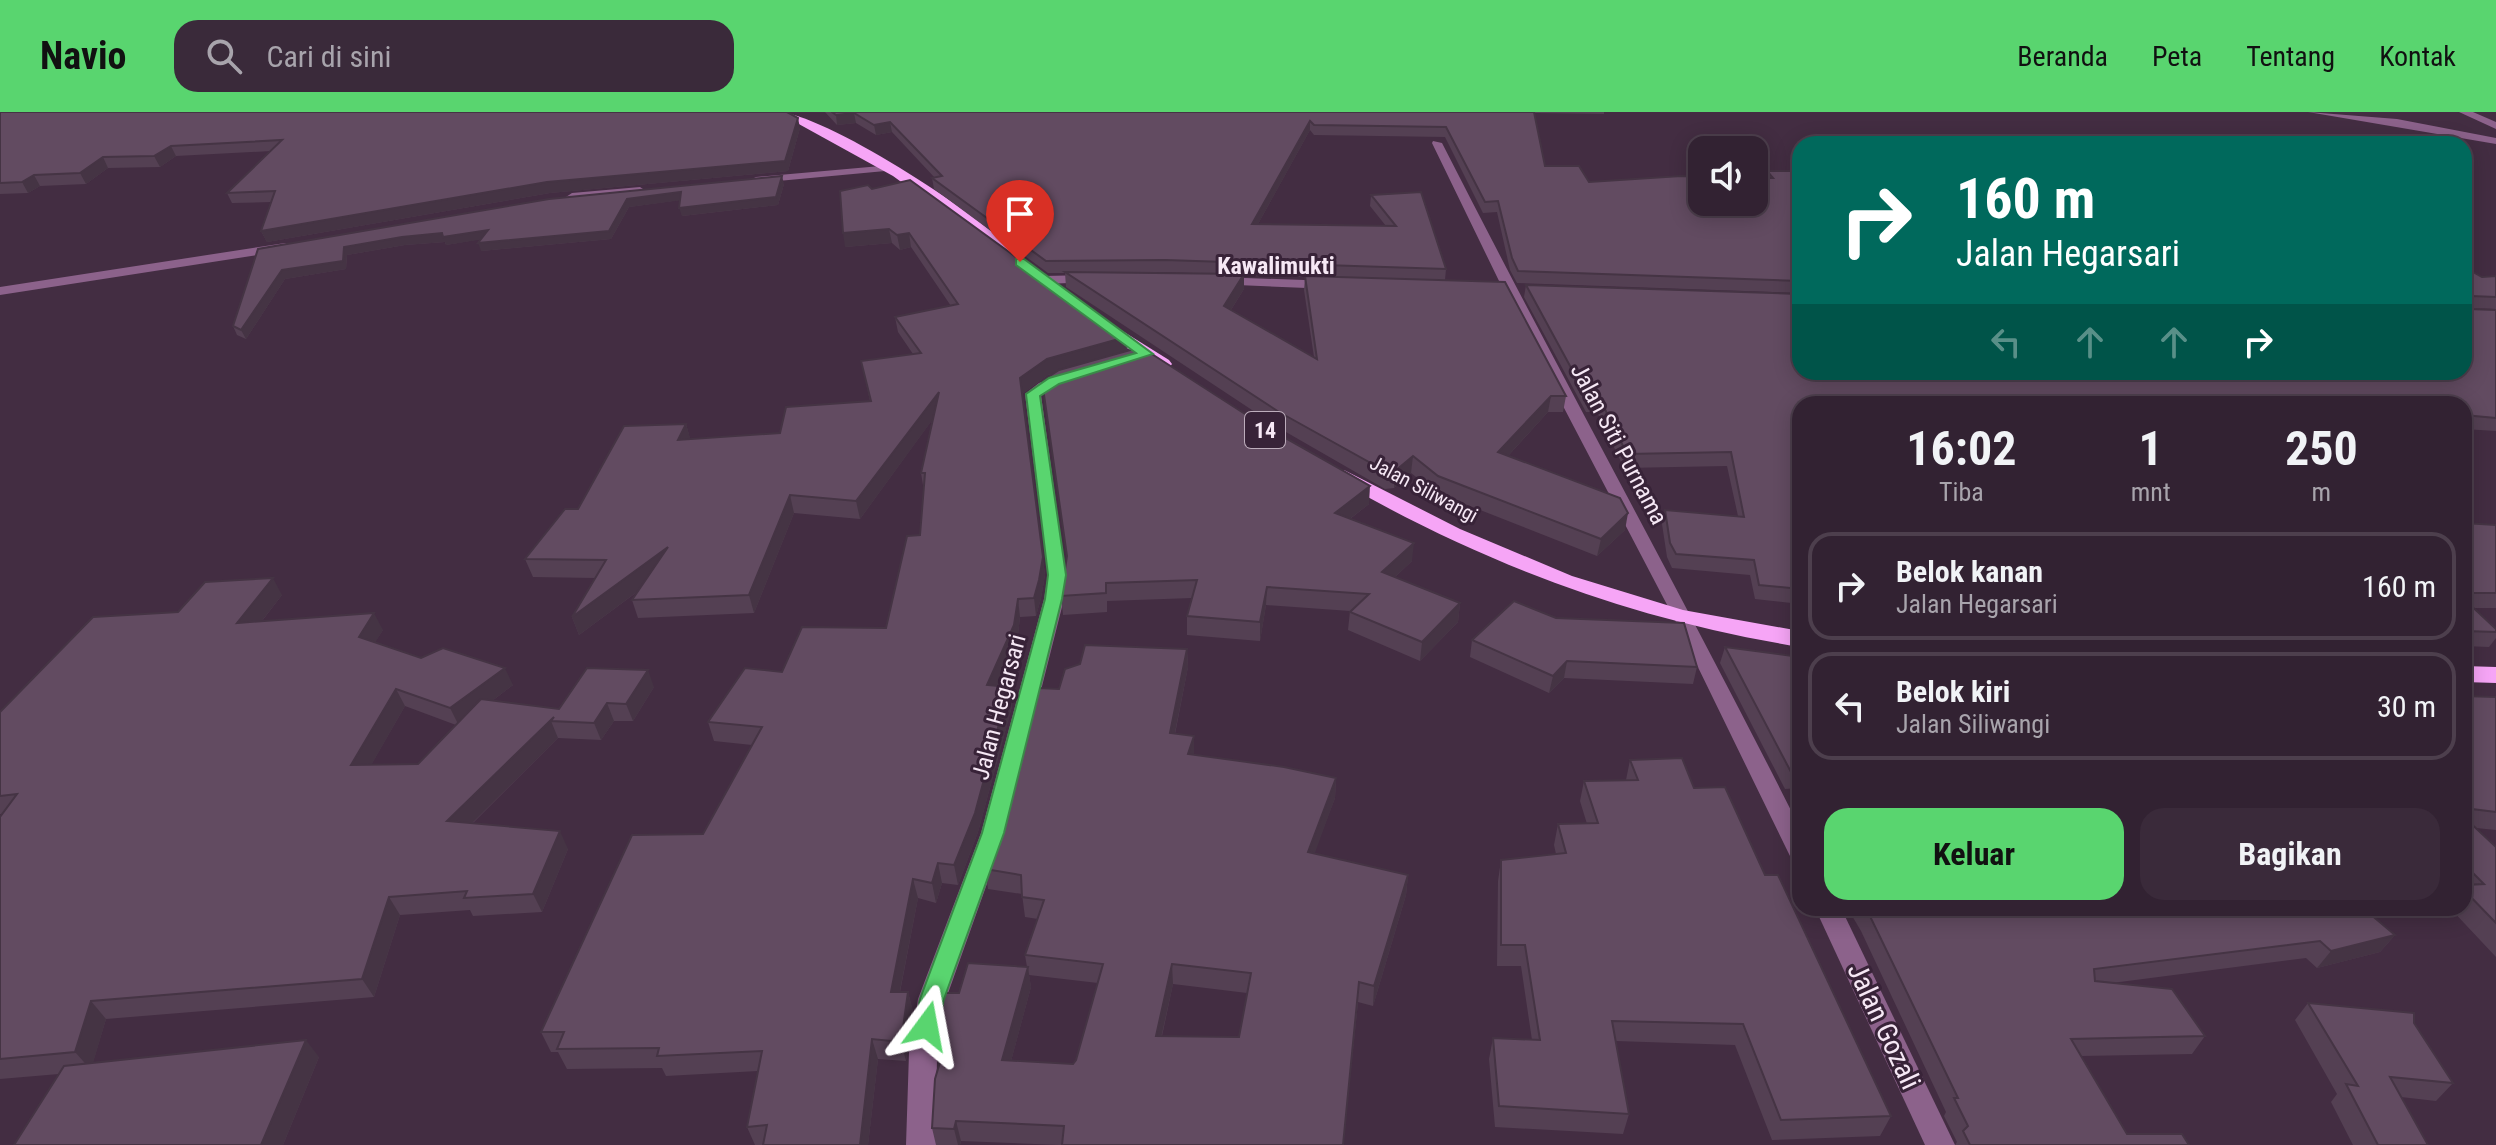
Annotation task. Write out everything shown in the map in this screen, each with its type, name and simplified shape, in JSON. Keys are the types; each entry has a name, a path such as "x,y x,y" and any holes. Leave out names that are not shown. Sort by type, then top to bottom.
{"highway":[{"path":"783,112 834,134 892,168 951,209 1077,306 1173,371"},
{"name":"Jalan Siliwangi","path":"1328,467 1432,525 1517,564 1600,595 1685,620 1792,638"},
{"path":"2472,674 2496,675"}],"street":[{"path":"2313,112 2397,122 2470,136"},
{"path":"2464,112 2496,126"},
{"path":"2472,136 2496,141"},
{"name":"Jalan Siti Purnama","path":"1437,143 1510,291 1685,620"},
{"path":"739,182 892,168"},
{"path":"563,198 647,190"},
{"path":"0,291 304,243"},
{"path":"1031,271 1101,278"},
{"path":"1196,280 1353,286"},
{"path":"1116,363 1146,354"},
{"name":"Jalan Hegarsari","path":"921,1145 923,1053 932,999 993,833 1054,599 1057,575 1033,394 1054,381 1085,372"},
{"path":"1685,620 1792,836"},
{"name":"Jalan Gozali","path":"1832,916 1940,1145"}],"building":[{"path":"0,112 787,112 798,118 785,161 547,182 261,231 275,191 227,193 282,140 171,146 154,156 103,157 80,173 34,175 22,182 0,183"},
{"path":"832,112 1534,112 1545,166 1579,166 1589,182 1688,176 1688,216 1768,216 1768,178 1773,178 1768,171 1792,171 1792,281 1518,271 1498,201 1485,202 1446,127 1314,125 1310,121 1252,224 1396,226 1371,195 1421,192 1446,269 1165,260 1046,261 932,178 942,176 890,122 874,125 854,113 836,115"},
{"path":"782,176 776,197 679,208 681,192 627,199 609,231 478,243 488,230 443,237 442,233 402,237 344,247 343,261 282,270 241,330 233,326 258,249 549,199"},
{"path":"910,180 1126,337 1047,359 1020,378 1043,557 1039,580 1034,598 1018,599 1014,625 987,685 1009,687 975,813 954,865 938,863 932,883 913,879 891,992 908,992 901,1042 872,1039 860,1145 763,1145 767,1125 747,1127 762,1051 657,1056 659,1048 557,1049 564,1032 541,1032 632,835 703,834 762,727 708,722 745,668 782,672 802,627 886,628 907,536 920,535 925,473 921,473 939,392 856,501 790,495 749,595 632,600 668,547 572,617 606,560 525,559 565,509 578,509 624,426 686,424 678,440 780,433 786,407 871,401 861,361 921,353 895,317 958,304 909,233 897,235 889,229 843,233 840,191 868,185 872,189"},
{"path":"2472,271 2482,277 2496,276 2496,297 2472,296"},
{"path":"1065,272 1244,274 1224,306 1317,359 1305,276 1505,282 1566,396 1551,396 1498,452 1620,498 1628,513 1601,539 1438,476 1413,456 1395,471 1387,472 1279,412"},
{"path":"1526,285 1792,294 1792,380 2472,380 2472,309 2496,310 2496,418 2472,416 2472,396 1792,396 1792,588 1759,585 1754,560 1676,554 1670,543 1665,510 1744,517 1731,452 1627,454 1600,399 1588,399"},
{"path":"1141,347 1259,423 1370,486 1335,513 1414,543 1382,572 1460,603 1422,642 1350,612 1369,594 1267,587 1260,622 1187,616 1197,580 1106,583 1106,593 1061,596 1067,556 1042,381 1059,370"},
{"path":"2472,524 2496,525 2496,593 2472,593"},
{"path":"273,578 237,623 374,613 359,637 421,658 443,648 505,668 450,708 396,689 351,765 418,764 481,699 559,709 587,668 648,670 626,704 607,703 594,723 551,721 554,717 447,821 560,831 533,894 464,898 467,891 389,897 362,979 91,1001 75,1052 0,1059 0,817 17,794 0,796 0,712 93,617 178,612 205,582"},
{"path":"1514,601 1556,618 1684,623 1697,667 1567,661 1553,676 1472,640"},
{"path":"2472,606 2496,629 2496,632 2472,631"},
{"path":"1085,645 1187,649 1170,733 1194,736 1188,754 1284,767 1336,778 1308,852 1408,875 1374,986 1359,982 1343,1145 1062,1145 1064,1126 956,1121 954,1129 932,1128 935,1079 945,1045 935,1044 942,993 959,993 968,963 1028,967 1002,1060 1073,1064 1076,1060 1103,964 1025,955 1044,900 1022,897 1021,875 985,869 1005,814 1038,688 1059,689 1065,669 1080,664","holes":["1172,964 1251,973 1239,1037 1156,1036"]},
{"path":"1725,647 1792,656 1791,772"},
{"path":"2472,696 2496,697 2496,812 2472,809"},
{"path":"1682,758 1694,788 1725,787 1765,875 1778,875 1792,905 1792,916 1797,916 1891,1116 1781,1120 1743,1024 1612,1021 1629,1114 1499,1106 1493,1038 1540,1040 1525,945 1501,945 1501,860 1566,853 1558,824 1598,823 1584,781 1638,780 1630,760"},
{"path":"2472,824 2496,847 2496,923 2472,898 2472,885 2484,884 2472,872"},
{"path":"1870,916 2372,916 2395,935 2331,951 2320,941 2094,969 2095,981 2172,989 2205,1036 2071,1039 2127,1134 2182,1134 2189,1145 1970,1145 1963,1131 1968,1126 1954,1098 1958,1098"},
{"path":"2308,1003 2414,1013 2414,1023 2453,1083 2390,1077 2428,1145 2378,1145 2346,1084 2358,1086"},
{"path":"306,1040 261,1145 14,1145 64,1066"}],"district":[{"name":"Kawalimukti","path":"1276,266"}],"route":[{"path":"927,1026 932,999 993,833 1054,599 1057,575 1033,394 1054,381 1146,354 1020,262"}]}
